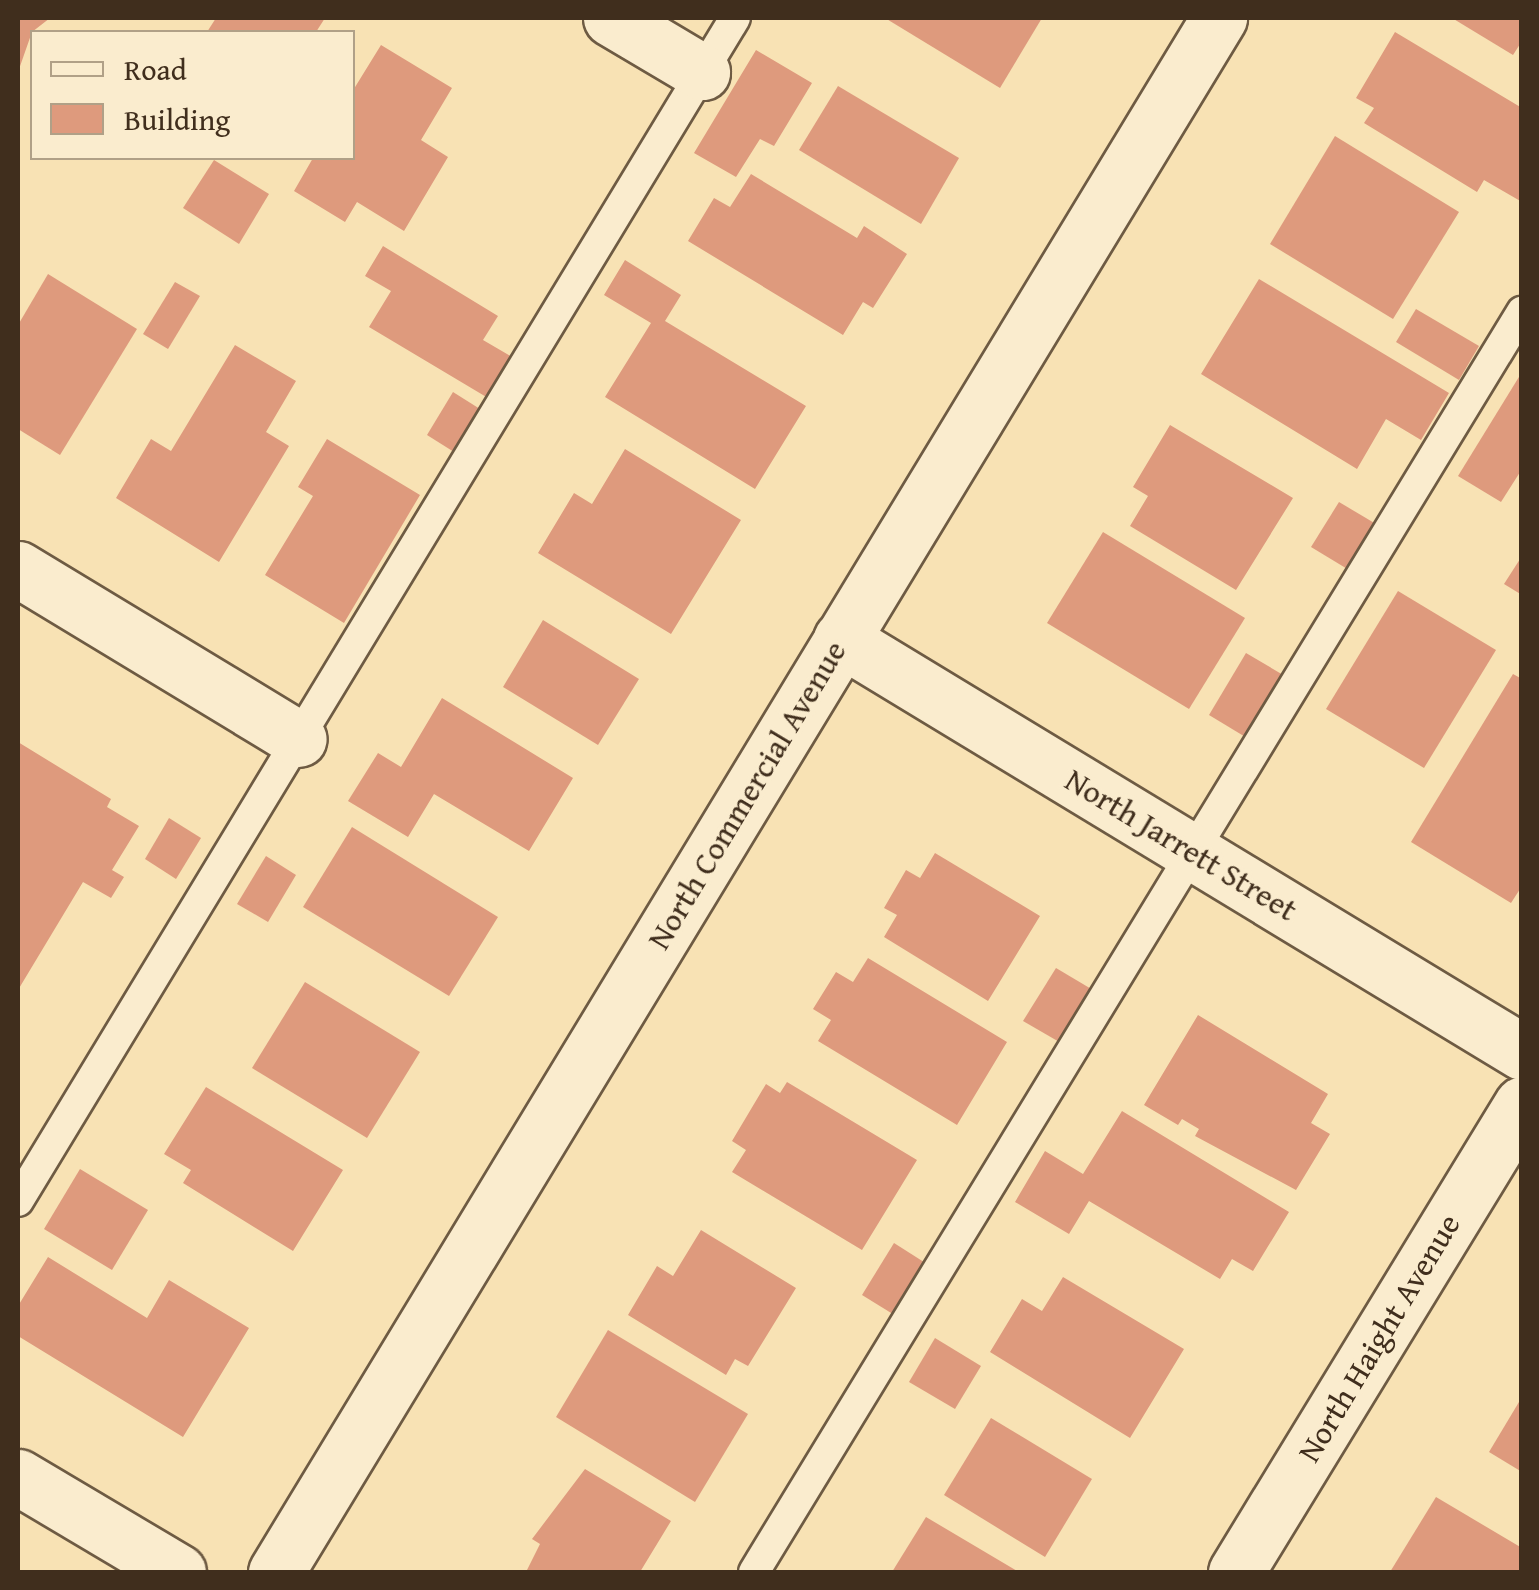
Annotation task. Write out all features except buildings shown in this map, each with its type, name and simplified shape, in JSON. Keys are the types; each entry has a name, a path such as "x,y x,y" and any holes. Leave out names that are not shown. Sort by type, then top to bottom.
{"street":[{"path":"611,18 702,72"},
{"name":"North Commercial Avenue","path":"276,1572 1219,18"},
{"path":"18,569 299,739"},
{"name":"North Jarrett Street","path":"841,638 1522,1052"},
{"name":"North Haight Avenue","path":"1236,1572 1522,1104"},
{"path":"18,1477 178,1572"}],"lane":[{"path":"18,1201 735,18"},
{"path":"754,1572 1522,312"}]}
